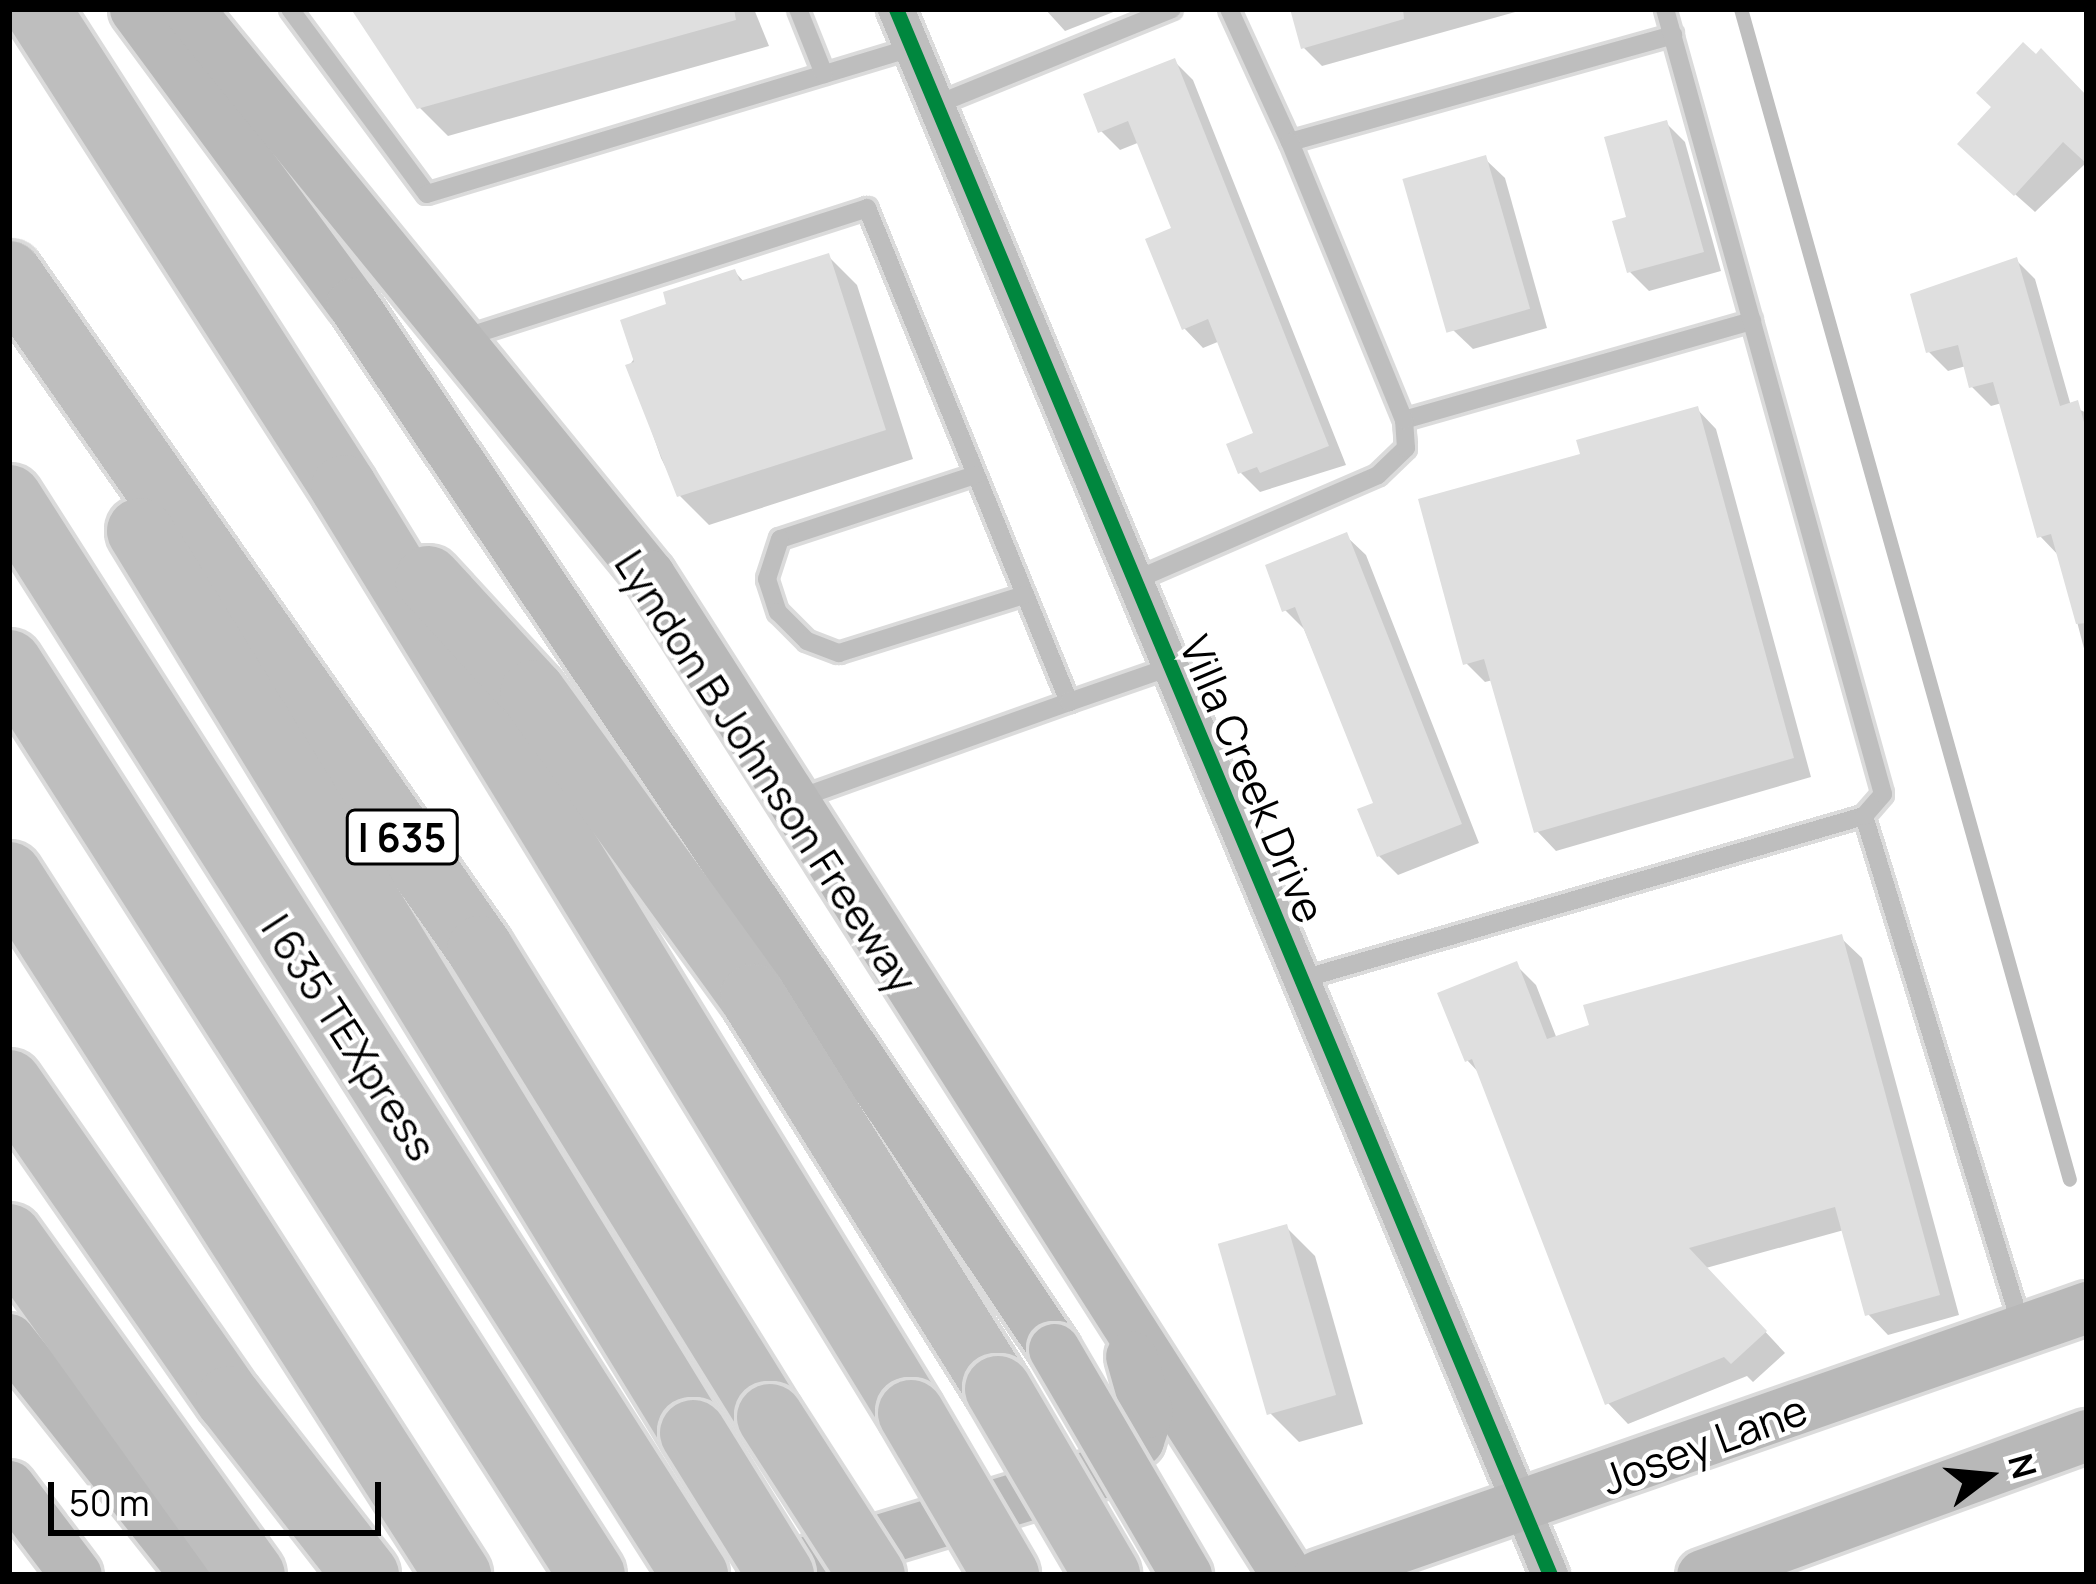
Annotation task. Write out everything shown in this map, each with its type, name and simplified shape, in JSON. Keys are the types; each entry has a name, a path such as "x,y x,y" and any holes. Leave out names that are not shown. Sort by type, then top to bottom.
{"highway":[{"path":"37,9 344,488 1006,1575"},
{"name":"I 635","path":"9,274 480,949 872,1575"},
{"path":"9,313 781,1575"},
{"path":"344,488 533,693 753,997 998,1389 1107,1575"},
{"name":"I 635 TEXpress","path":"9,498 695,1575"},
{"name":"I 635 TEXpress","path":"9,663 592,1575"},
{"path":"9,875 449,1560"},
{"path":"9,1083 229,1399 362,1570"},
{"path":"9,1238 252,1575"}],"main road":[{"path":"135,9 352,303 1054,1349 1186,1575"},
{"name":"Lyndon B Johnson Freeway","path":"188,9 649,575 787,802 1287,1575"},
{"path":"763,1575 1101,1472 1138,1440 1148,1412 1143,1380 1101,1294"},
{"name":"Josey Lane","path":"1319,1575 1526,1507 2087,1306"},
{"path":"9,1339 196,1575"},
{"path":"1702,1575 2087,1435"},
{"path":"9,1486 78,1567"}],"street":[{"name":"Villa Creek Drive","path":"896,9 1130,583 1526,1507 1550,1575"}],"lane":[{"path":"290,9 428,194 911,48"},
{"path":"798,9 824,74"},
{"path":"933,106 1172,9"},
{"path":"1130,583 1378,475 1406,448 1404,420 1290,142 1229,9"},
{"path":"1299,980 1864,816 1883,794 1666,9"},
{"path":"1290,142 1672,34"},
{"path":"455,340 867,208 1069,702"},
{"path":"1404,420 1752,321"},
{"path":"975,475 781,539 767,579 778,612 807,641 838,653 1024,595"},
{"path":"787,802 1167,668"},
{"path":"1864,816 2023,1330"}],"building":[{"path":"351,9 734,9 736,20 417,109"},
{"path":"1290,9 1403,9 1404,19 1301,49"},
{"path":"2023,42 2036,54 2041,48 2087,96 2087,164 2063,142 2014,196 1957,144 1991,107 1976,93"},
{"path":"1175,58 1329,446 1260,473 1257,467 1238,474 1226,444 1253,433 1208,319 1182,330 1145,239 1171,228 1128,121 1098,133 1083,94"},
{"path":"1667,120 1704,252 1627,273 1612,221 1626,217 1604,137"},
{"path":"1486,155 1530,309 1446,333 1402,179"},
{"path":"829,253 886,430 677,497 625,365 634,362 620,320 666,304 663,292 735,269 740,281"},
{"path":"2017,257 2060,406 2078,400 2087,433 2087,623 2076,624 2051,534 2037,538 1993,382 1969,388 1958,345 1926,353 1910,294"},
{"path":"1698,406 1794,758 1534,833 1484,659 1463,665 1418,499 1580,454 1576,440"},
{"path":"1347,532 1462,824 1377,857 1357,809 1373,803 1295,607 1282,612 1265,565"},
{"path":"1842,934 1940,1295 1865,1316 1835,1207 1689,1248 1767,1331 1731,1364 1724,1357 1605,1405 1472,1059 1465,1062 1437,993 1517,961 1547,1039 1589,1025 1583,1005"},
{"path":"1287,1224 1336,1395 1267,1415 1218,1244"}],"waterway":[{"path":"1741,9 2070,1180"}],"cycle path":[{"path":"896,9 1550,1575"}]}
